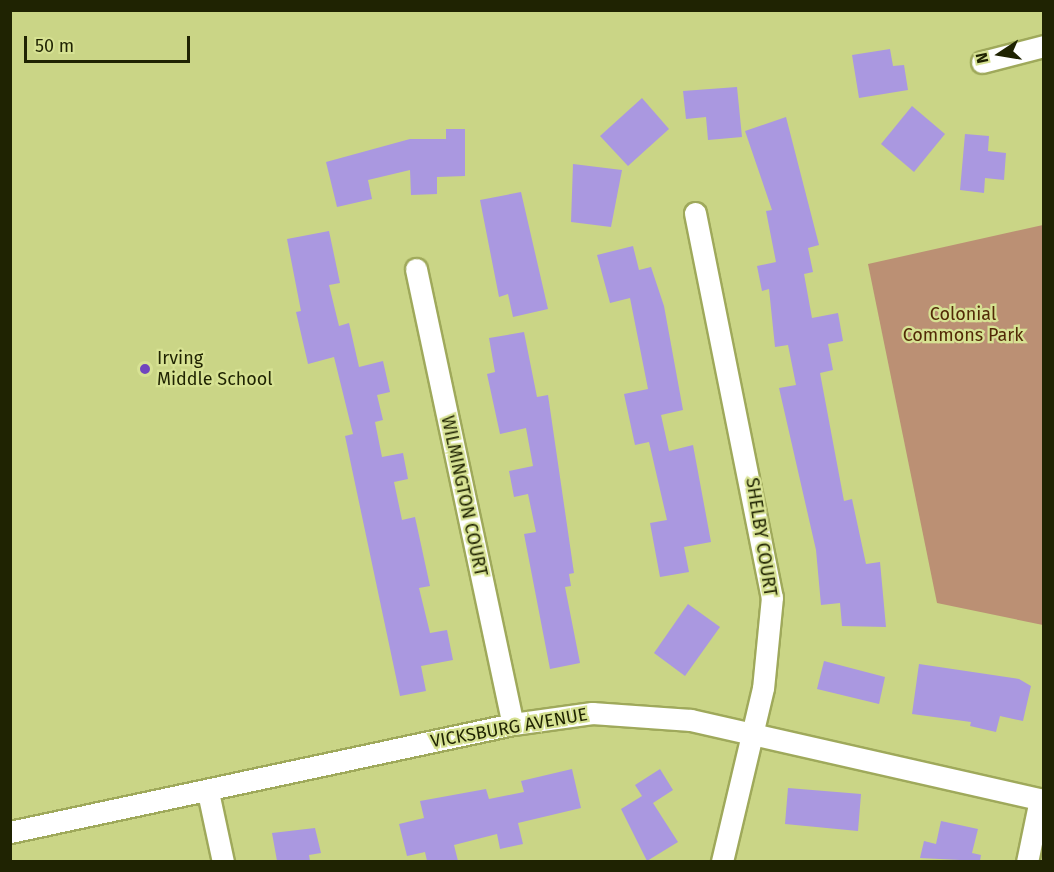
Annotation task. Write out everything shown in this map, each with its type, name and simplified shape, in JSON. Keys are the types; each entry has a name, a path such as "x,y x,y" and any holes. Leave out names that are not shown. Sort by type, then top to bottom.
{"street":[{"path":"982,62 1044,46"},
{"name":"SHELBY COURT","path":"695,213 770,568 771,621 751,734 722,861"},
{"name":"WILMINGTON COURT","path":"416,269 513,724"},
{"name":"VICKSBURG AVENUE","path":"10,832 208,792 513,724 620,712 751,734 1042,799"},
{"path":"208,792 223,861"},
{"path":"1027,861 1042,799"}],"green space":[{"name":"Colonial Commons Park","path":"1044,225 1043,625 937,603 868,264"}],"building":[{"path":"890,49 893,66 904,65 908,90 859,98 852,55"},
{"path":"737,87 742,137 708,140 706,117 686,119 683,91"},
{"path":"642,98 669,129 628,166 600,136"},
{"path":"912,106 945,134 914,172 881,144"},
{"path":"786,117 819,245 808,248 813,272 804,274 812,318 838,313 843,341 828,344 833,370 820,373 844,501 852,499 866,564 880,562 886,627 842,626 840,603 821,605 816,550 779,388 796,385 788,345 775,347 769,289 762,291 757,266 776,262 766,211 772,210 745,131"},
{"path":"446,129 465,129 465,176 437,177 437,194 411,195 410,170 368,180 372,199 337,207 326,162 410,139 446,139"},
{"path":"965,134 989,136 988,151 1006,153 1004,180 985,178 984,193 960,190"},
{"path":"573,164 622,170 611,227 571,222"},
{"path":"521,192 548,309 513,317 508,294 499,297 480,200"},
{"path":"329,231 340,283 329,285 339,326 349,323 359,367 383,361 390,392 377,395 383,420 375,422 382,457 403,453 408,479 394,482 402,520 415,517 430,586 419,588 430,633 447,630 453,660 421,666 426,691 400,696 345,436 353,434 334,357 308,364 296,312 301,311 287,239"},
{"path":"633,246 639,270 651,267 664,306 683,410 661,415 669,451 693,445 711,542 684,547 689,572 660,577 650,523 667,520 649,442 635,445 624,394 648,389 630,298 610,303 597,255"},
{"path":"524,332 537,397 548,395 574,573 569,574 571,586 565,587 580,663 550,669 524,534 536,532 528,494 514,497 509,471 533,466 526,428 500,434 487,374 495,372 489,338"},
{"path":"688,604 720,627 685,676 654,653"},
{"path":"824,661 885,677 879,704 817,689"},
{"path":"919,664 1019,679 1031,686 1023,721 1000,716 996,732 970,726 971,722 912,714"},
{"path":"572,769 581,808 518,823 523,844 500,849 497,834 454,845 458,861 427,861 425,852 407,856 399,824 424,818 420,801 486,789 489,799 524,792 521,781"},
{"path":"660,769 673,790 653,803 678,842 647,861 621,809 642,796 635,785"},
{"path":"788,788 861,794 858,831 785,824"},
{"path":"941,821 978,829 972,853 981,855 980,861 920,858 924,841 936,844"},
{"path":"315,828 321,853 309,855 310,861 277,861 272,833"}],"place":[{"name":"Irving Middle School","path":"145,369"}]}
